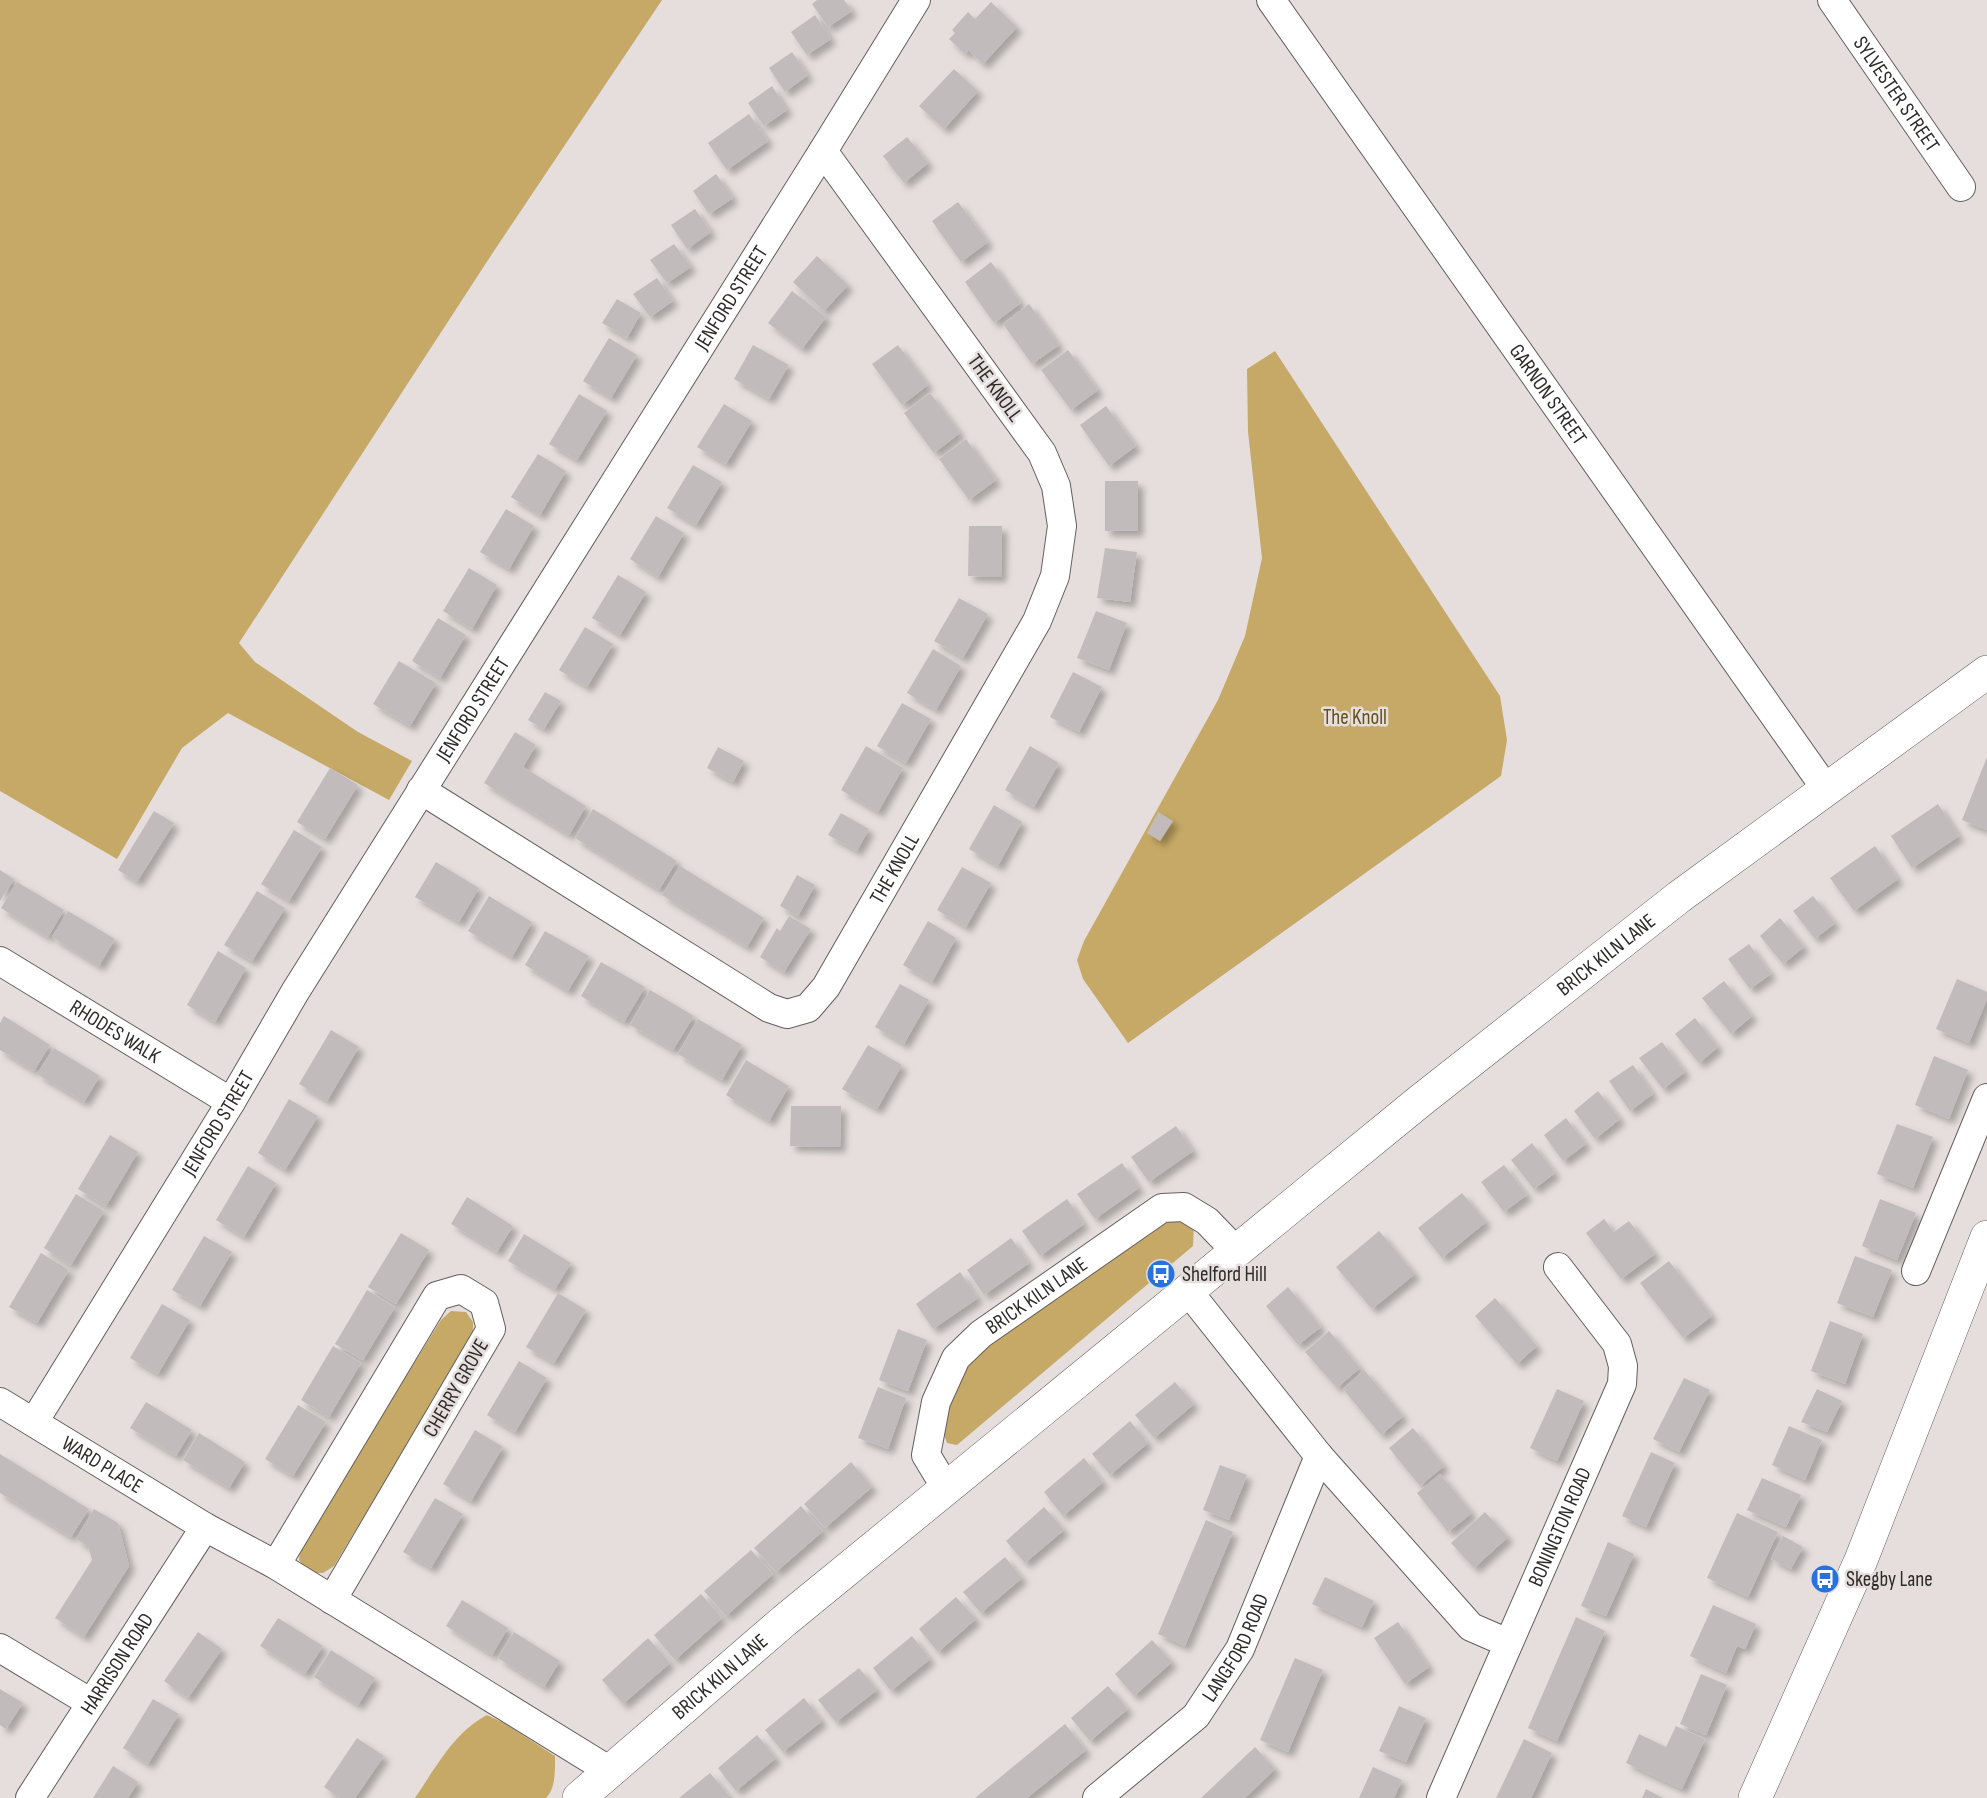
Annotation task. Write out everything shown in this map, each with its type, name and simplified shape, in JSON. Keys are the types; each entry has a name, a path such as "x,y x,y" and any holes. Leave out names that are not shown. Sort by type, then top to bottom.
{"street":[{"name":"JENFORD STREET","path":"34,1422 231,1102 295,992 824,151 916,0"},
{"name":"GARNON STREET","path":"1271,0 1826,789"},
{"name":"SYLVESTER STREET","path":"1832,0 1961,187"},
{"name":"THE KNOLL","path":"421,790 769,1008 787,1014 808,1008 826,987 1037,621 1055,576 1062,526 1056,486 1042,453 824,151"},
{"name":"BRICK KILN LANE","path":"579,1798 784,1621 1420,1101 1670,904 1987,672"},
{"name":"RHODES WALK","path":"0,961 231,1102"},
{"path":"1916,1271 1987,1098"},
{"name":"BRICK KILN LANE","path":"946,1488 926,1455 936,1402 956,1358 981,1334 1162,1208 1184,1207 1207,1221 1236,1251"},
{"path":"1755,1798 1861,1560 1987,1237"},
{"name":"BONINGTON ROAD","path":"1441,1798 1622,1384 1623,1366 1617,1344 1558,1267"},
{"name":"CHERRY GROVE","path":"276,1565 437,1296 461,1289 479,1299 484,1303 491,1329 332,1600"},
{"path":"1188,1291 1319,1456 1471,1627 1508,1643"},
{"name":"WARD PLACE","path":"0,1402 204,1527"},
{"name":"LANGFORD ROAD","path":"1097,1798 1196,1716 1240,1649 1319,1456"},
{"path":"204,1527 276,1565 610,1771"},
{"name":"HARRISON ROAD","path":"30,1798 204,1527"},
{"path":"0,1648 91,1703"}],"green space":[{"path":"0,0 662,0 490,257 239,643 255,662 358,732 412,761 389,800 228,713 182,748 117,859 0,791"},
{"name":"The Knoll","path":"1275,351 1500,696 1507,740 1501,776 1128,1043 1083,979 1077,960 1084,941 1218,700 1245,636 1262,558 1248,432 1247,369"},
{"path":"1176,1219 1194,1222 1193,1246 957,1445 947,1443 942,1429 961,1375 986,1343 1163,1221"},
{"path":"451,1311 466,1312 473,1322 473,1335 334,1566 323,1573 308,1573 299,1560 300,1547 441,1320"},
{"path":"487,1715 504,1723 555,1756 553,1784 546,1798 415,1798 455,1741 475,1722"}],"building":[{"path":"817,0 844,0 852,11 828,27 812,4"},
{"path":"991,2 1017,27 983,64 968,50 965,54 949,39 955,33 952,30 968,12 975,19"},
{"path":"815,15 831,39 807,55 791,32"},
{"path":"792,52 808,75 785,92 769,68"},
{"path":"954,69 978,91 944,129 919,106"},
{"path":"772,86 787,110 764,126 748,103"},
{"path":"749,114 768,141 727,170 708,143"},
{"path":"907,137 928,163 904,183 883,156"},
{"path":"716,174 733,198 709,214 693,191"},
{"path":"958,202 988,242 961,262 932,221"},
{"path":"695,209 711,232 687,249 671,225"},
{"path":"674,244 691,267 667,283 650,260"},
{"path":"817,256 848,285 824,311 793,282"},
{"path":"991,262 1021,303 994,323 965,282"},
{"path":"657,278 673,301 650,317 633,294"},
{"path":"792,291 826,317 802,349 768,323"},
{"path":"617,299 641,313 627,338 602,323"},
{"path":"1029,304 1059,345 1032,364 1003,324"},
{"path":"609,338 637,355 611,398 583,381"},
{"path":"753,345 789,365 769,399 734,379"},
{"path":"898,345 928,385 902,405 872,364"},
{"path":"1068,350 1098,390 1071,410 1041,370"},
{"path":"930,393 960,433 934,453 904,413"},
{"path":"579,394 607,411 577,460 549,444"},
{"path":"724,404 752,421 726,464 697,447"},
{"path":"1106,406 1136,446 1109,466 1080,425"},
{"path":"966,439 996,480 969,500 939,459"},
{"path":"538,454 566,471 540,515 511,497"},
{"path":"693,465 722,482 696,525 667,508"},
{"path":"1105,481 1138,481 1138,531 1105,531"},
{"path":"506,509 534,526 509,569 480,552"},
{"path":"656,516 684,533 658,577 630,559"},
{"path":"969,526 1002,526 1001,577 968,576"},
{"path":"1105,548 1137,552 1130,602 1097,598"},
{"path":"469,568 497,585 472,629 443,611"},
{"path":"618,575 646,592 620,635 592,618"},
{"path":"959,598 988,614 963,658 934,641"},
{"path":"1096,611 1127,623 1109,670 1077,658"},
{"path":"438,618 466,635 440,678 412,661"},
{"path":"585,627 613,644 587,687 559,670"},
{"path":"933,649 961,666 936,710 907,693"},
{"path":"399,661 436,683 410,726 373,704"},
{"path":"1073,672 1102,687 1079,732 1050,717"},
{"path":"545,692 561,701 544,729 528,720"},
{"path":"902,703 931,719 906,763 877,746"},
{"path":"515,732 536,745 523,767 586,806 569,835 484,783"},
{"path":"866,746 903,768 878,812 841,790"},
{"path":"1030,746 1059,763 1034,807 1005,790"},
{"path":"718,747 744,761 733,782 707,768"},
{"path":"1987,757 1987,830 1962,820"},
{"path":"330,768 358,785 325,839 297,822"},
{"path":"1938,804 1959,836 1912,868 1891,836"},
{"path":"994,805 1022,822 998,866 969,849"},
{"path":"593,809 677,861 659,890 575,838"},
{"path":"154,811 174,823 137,882 118,870"},
{"path":"1158,812 1173,821 1160,841 1147,833"},
{"path":"841,813 869,829 857,851 828,835"},
{"path":"294,830 322,847 289,901 261,884"},
{"path":"1875,846 1898,879 1854,911 1830,878"},
{"path":"436,862 479,888 459,922 415,897"},
{"path":"680,866 764,918 747,947 662,895"},
{"path":"962,867 991,883 966,927 937,910"},
{"path":"0,870 14,879 0,901"},
{"path":"797,875 815,885 798,916 780,906"},
{"path":"17,882 64,910 48,937 1,908"},
{"path":"257,891 285,908 252,961 224,945"},
{"path":"489,896 532,922 512,957 468,931"},
{"path":"1813,896 1835,923 1815,939 1793,911"},
{"path":"68,911 115,939 99,966 52,937"},
{"path":"789,916 811,929 784,972 760,957 777,928 780,931"},
{"path":"1780,918 1804,947 1783,964 1760,936"},
{"path":"928,921 956,938 932,982 903,965"},
{"path":"545,931 589,956 568,991 525,965"},
{"path":"1749,944 1771,974 1750,989 1728,959"},
{"path":"218,951 246,968 215,1022 187,1005"},
{"path":"601,962 645,987 624,1022 581,996"},
{"path":"1957,979 1987,992 1987,999 1969,1043 1936,1029"},
{"path":"1724,981 1752,1016 1731,1034 1702,998"},
{"path":"900,984 929,1000 904,1044 875,1027"},
{"path":"650,990 694,1016 673,1050 630,1025"},
{"path":"4,1016 50,1045 34,1071 0,1050 0,1023"},
{"path":"1695,1018 1718,1047 1699,1063 1675,1034"},
{"path":"698,1019 742,1045 722,1080 678,1054"},
{"path":"331,1030 359,1047 327,1101 299,1084"},
{"path":"1662,1042 1685,1072 1663,1089 1639,1058"},
{"path":"868,1045 902,1065 877,1109 842,1089"},
{"path":"54,1048 100,1076 84,1102 37,1074"},
{"path":"1934,1056 1968,1070 1949,1119 1915,1105"},
{"path":"746,1060 789,1086 769,1121 726,1095"},
{"path":"1633,1065 1653,1094 1630,1111 1609,1081"},
{"path":"1598,1091 1620,1119 1595,1139 1574,1111"},
{"path":"289,1099 318,1116 285,1170 258,1153"},
{"path":"791,1106 841,1106 840,1147 790,1146"},
{"path":"1566,1118 1586,1144 1563,1161 1544,1135"},
{"path":"1897,1124 1933,1137 1913,1188 1877,1174"},
{"path":"1176,1126 1193,1151 1149,1182 1131,1157"},
{"path":"110,1135 138,1152 106,1206 78,1189"},
{"path":"1532,1143 1555,1173 1534,1189 1511,1160"},
{"path":"1122,1163 1139,1188 1095,1219 1077,1194"},
{"path":"1504,1165 1527,1195 1504,1212 1481,1182"},
{"path":"248,1166 276,1183 244,1237 216,1220"},
{"path":"1462,1193 1486,1222 1442,1258 1418,1228"},
{"path":"76,1194 104,1211 71,1265 44,1248"},
{"path":"467,1197 513,1226 497,1252 451,1224"},
{"path":"1067,1199 1084,1224 1040,1256 1022,1231"},
{"path":"1880,1199 1916,1213 1897,1260 1862,1246"},
{"path":"1604,1219 1614,1232 1629,1221 1655,1254 1621,1279 1586,1233"},
{"path":"1379,1231 1415,1274 1372,1309 1336,1267"},
{"path":"401,1233 429,1250 396,1304 368,1287"},
{"path":"524,1234 571,1263 555,1289 508,1261"},
{"path":"204,1236 232,1252 200,1306 172,1290"},
{"path":"1011,1238 1029,1263 984,1295 967,1270"},
{"path":"41,1253 69,1270 37,1323 9,1307"},
{"path":"1855,1256 1892,1270 1873,1317 1837,1303"},
{"path":"1669,1261 1712,1316 1683,1338 1640,1283"},
{"path":"960,1272 978,1298 933,1329 916,1304"},
{"path":"1288,1287 1321,1327 1298,1345 1266,1306"},
{"path":"367,1290 395,1307 363,1360 335,1344"},
{"path":"558,1293 586,1310 554,1363 526,1347"},
{"path":"1495,1298 1537,1346 1517,1364 1475,1316"},
{"path":"162,1304 190,1320 158,1374 130,1358"},
{"path":"1830,1321 1863,1334 1845,1384 1811,1371"},
{"path":"898,1329 927,1340 908,1391 879,1380"},
{"path":"1329,1331 1360,1368 1337,1388 1305,1352"},
{"path":"333,1346 361,1363 329,1417 301,1400"},
{"path":"519,1361 547,1378 515,1432 487,1415"},
{"path":"1364,1370 1403,1416 1381,1435 1343,1389"},
{"path":"1684,1378 1710,1390 1679,1452 1653,1439"},
{"path":"1175,1382 1194,1404 1154,1438 1135,1415"},
{"path":"878,1387 906,1398 888,1449 858,1438"},
{"path":"1557,1389 1584,1401 1557,1461 1530,1448"},
{"path":"1817,1389 1842,1401 1827,1432 1801,1422"},
{"path":"146,1402 192,1430 176,1456 130,1428"},
{"path":"298,1405 326,1422 293,1476 265,1459"},
{"path":"1130,1421 1148,1443 1110,1475 1092,1454"},
{"path":"1789,1426 1822,1440 1805,1480 1772,1465"},
{"path":"1413,1428 1444,1466 1420,1486 1389,1448"},
{"path":"475,1430 503,1447 471,1501 443,1484"},
{"path":"199,1433 245,1462 229,1488 183,1460"},
{"path":"1651,1452 1675,1463 1646,1527 1622,1516"},
{"path":"0,1454 89,1509 71,1537 0,1493"},
{"path":"1084,1458 1103,1482 1063,1516 1044,1492"},
{"path":"851,1462 872,1487 825,1528 804,1504"},
{"path":"1220,1465 1247,1475 1229,1520 1203,1510"},
{"path":"1440,1474 1472,1513 1448,1532 1417,1493"},
{"path":"1762,1478 1801,1495 1786,1527 1747,1510"},
{"path":"435,1498 463,1514 431,1568 403,1552"},
{"path":"801,1506 823,1531 776,1572 754,1548"},
{"path":"1044,1507 1064,1530 1025,1563 1006,1541"},
{"path":"94,1509 118,1523 129,1566 84,1637 55,1618 92,1560 88,1546 76,1539"},
{"path":"1485,1512 1508,1537 1474,1568 1451,1543"},
{"path":"1737,1513 1778,1532 1748,1597 1707,1578"},
{"path":"1206,1520 1233,1532 1185,1646 1158,1634"},
{"path":"1783,1536 1803,1547 1791,1569 1771,1559"},
{"path":"1608,1542 1634,1554 1606,1616 1581,1606"},
{"path":"751,1550 773,1574 726,1616 704,1591"},
{"path":"1005,1557 1022,1578 981,1613 963,1592"},
{"path":"1325,1577 1374,1601 1362,1627 1312,1604"},
{"path":"701,1594 722,1618 675,1660 654,1635"},
{"path":"956,1597 976,1619 938,1652 919,1629"},
{"path":"462,1600 508,1628 492,1655 446,1626"},
{"path":"1713,1605 1756,1624 1745,1649 1737,1646 1726,1673 1690,1656"},
{"path":"1576,1617 1605,1631 1557,1741 1528,1728"},
{"path":"278,1618 323,1646 305,1674 260,1646"},
{"path":"1398,1622 1429,1667 1405,1684 1374,1638"},
{"path":"198,1632 222,1649 188,1698 164,1681"},
{"path":"514,1632 560,1661 544,1687 498,1658"},
{"path":"912,1636 930,1659 891,1691 873,1668"},
{"path":"648,1638 670,1663 623,1704 602,1680"},
{"path":"1152,1640 1172,1662 1134,1696 1115,1674"},
{"path":"331,1650 375,1678 358,1705 314,1677"},
{"path":"1295,1658 1323,1670 1288,1752 1260,1740"},
{"path":"859,1668 877,1690 836,1722 818,1700"},
{"path":"1701,1674 1727,1685 1706,1735 1680,1724"},
{"path":"1108,1686 1128,1709 1090,1741 1071,1718"},
{"path":"0,1689 23,1703 6,1729 0,1725"},
{"path":"804,1698 822,1721 783,1752 765,1730"},
{"path":"153,1699 179,1714 148,1764 123,1748"},
{"path":"1399,1706 1426,1718 1406,1762 1379,1751"},
{"path":"1065,1724 1086,1750 1027,1798 975,1798"},
{"path":"1676,1726 1705,1739 1682,1789 1626,1763 1639,1734 1666,1747"},
{"path":"757,1735 776,1758 736,1791 718,1768"},
{"path":"357,1738 384,1756 355,1798 340,1798 324,1787"},
{"path":"1524,1739 1552,1753 1531,1798 1496,1798"},
{"path":"1255,1747 1275,1769 1245,1798 1201,1798"},
{"path":"113,1766 138,1782 128,1798 93,1798"},
{"path":"1373,1767 1402,1780 1394,1798 1359,1798"},
{"path":"710,1773 729,1796 726,1798 679,1798"},
{"path":"1646,1789 1663,1798 1642,1798"}],"place":[{"name":"Shelford Hill","path":"1161,1274"},
{"name":"Skegby Lane","path":"1825,1579"}]}
